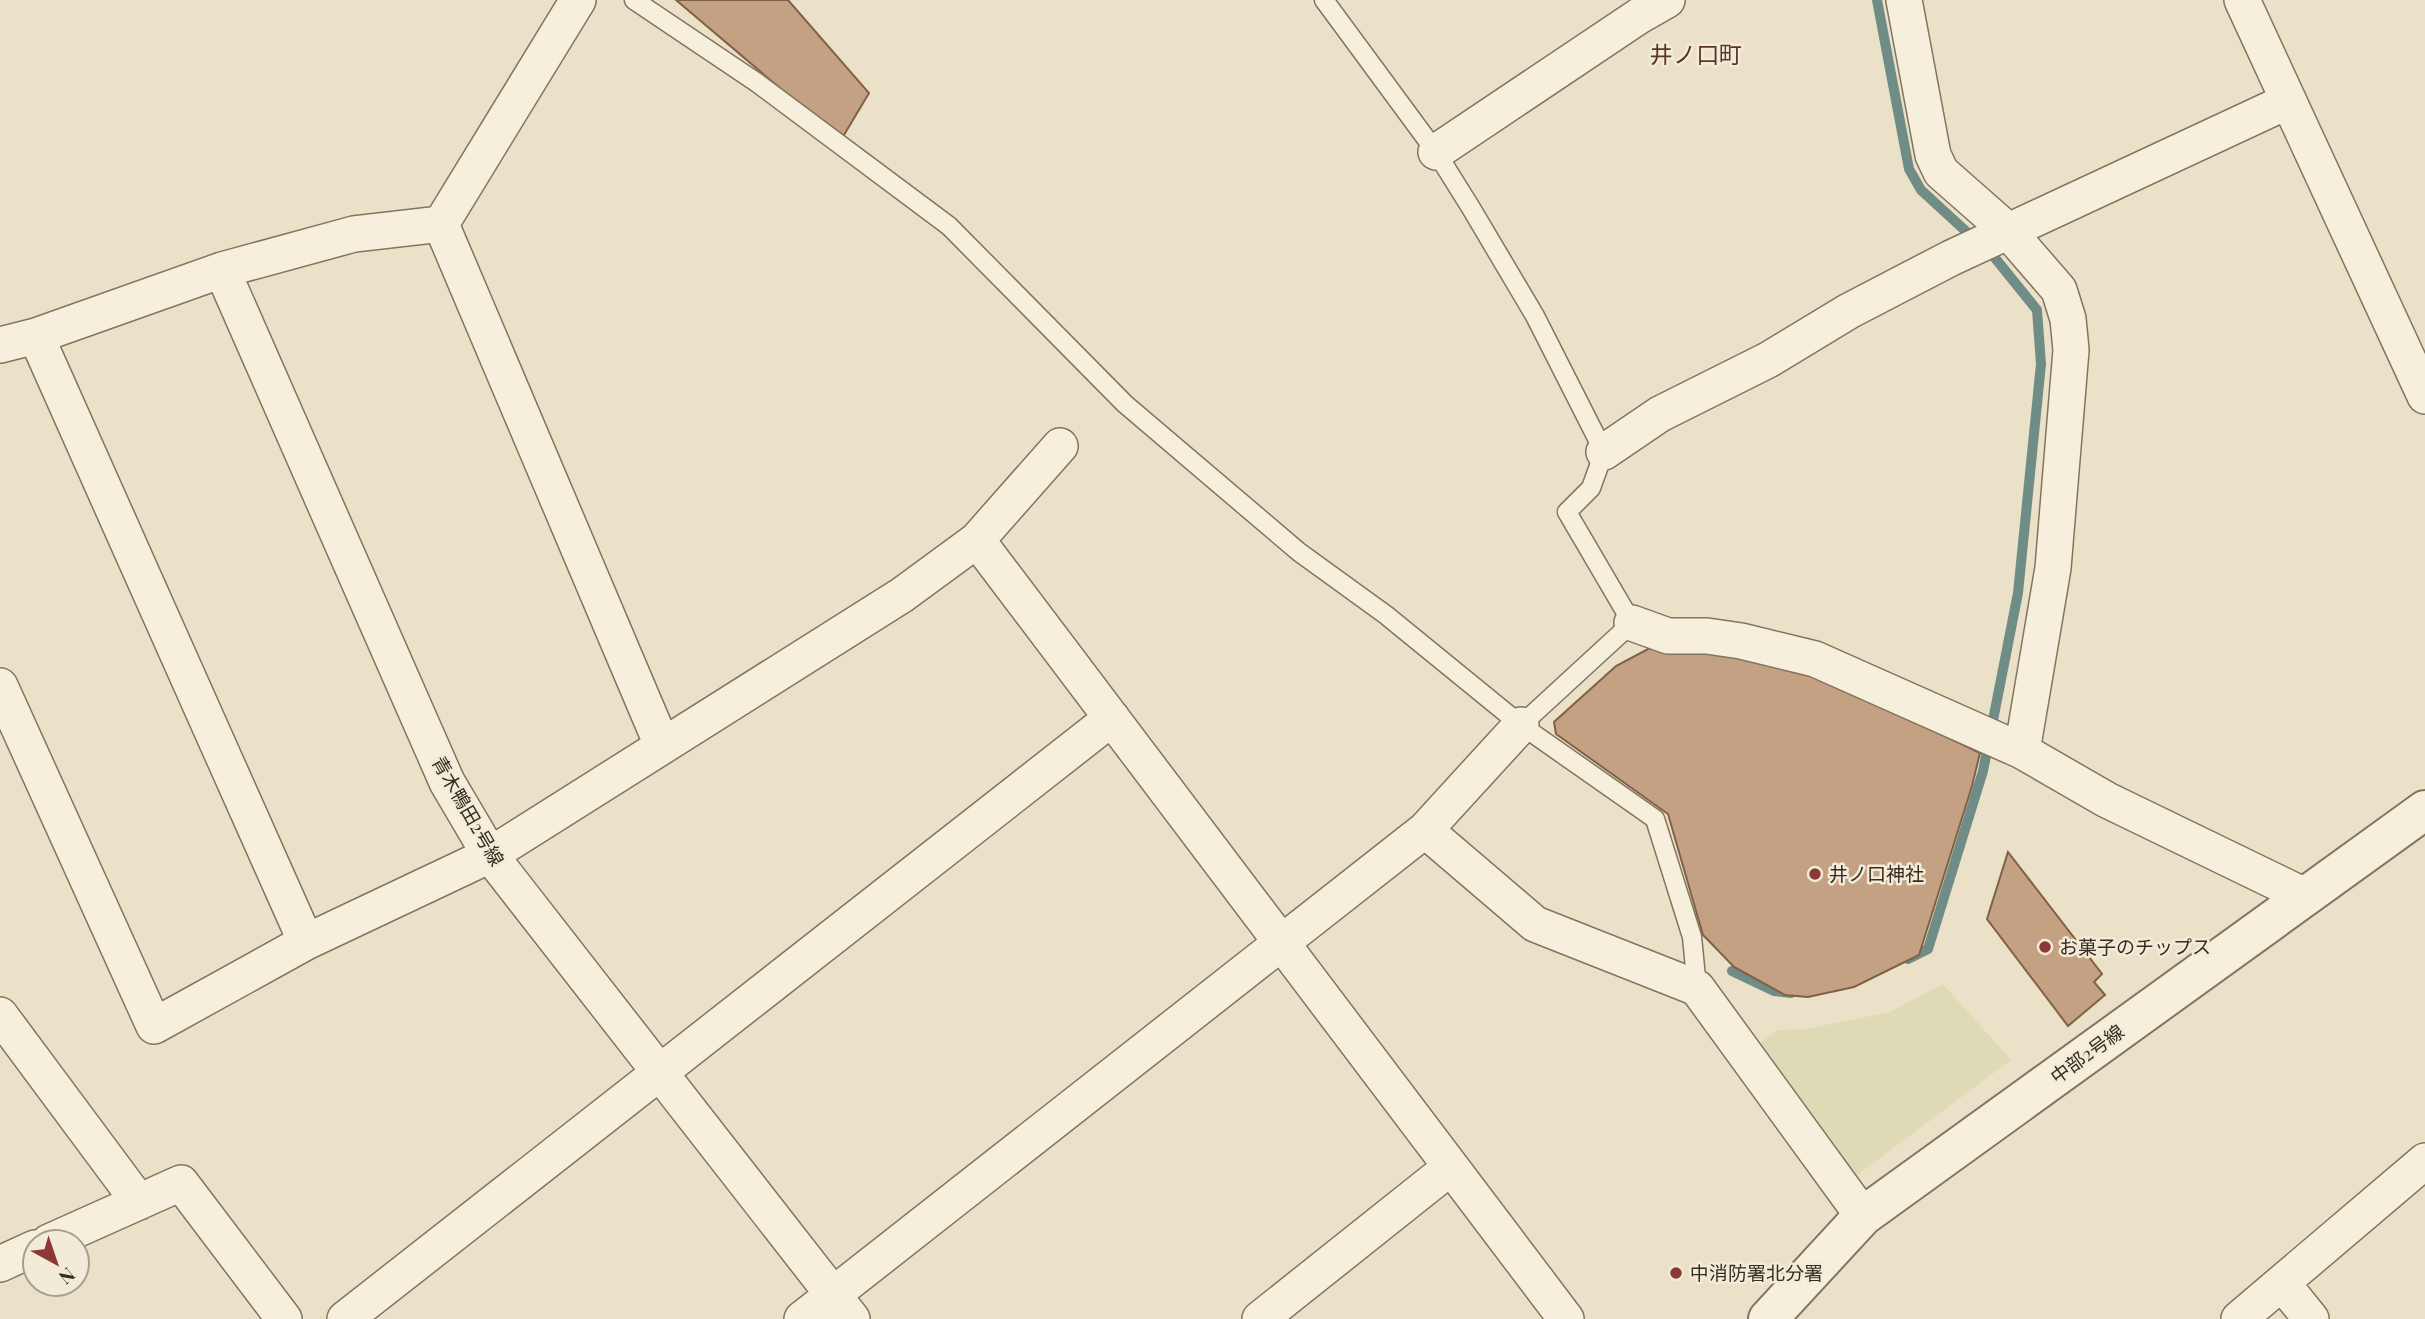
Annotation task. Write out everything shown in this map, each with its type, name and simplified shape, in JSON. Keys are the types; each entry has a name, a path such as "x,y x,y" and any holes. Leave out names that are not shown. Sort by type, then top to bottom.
{"street":[{"path":"441,224 578,0"},
{"path":"1436,152 1667,0"},
{"path":"1904,0 1933,155 1941,172 2008,231 2059,290 2068,319 2071,350 2053,568 2022,751"},
{"path":"2242,0 2425,396"},
{"path":"1604,452 1660,414 1768,360 1849,312 1951,258 2288,101"},
{"path":"0,345 36,336 222,270 354,234 441,224"},
{"path":"441,224 662,745"},
{"name":"青木鴨田2号線","path":"222,270 447,782 489,855 843,1307"},
{"path":"36,336 306,942"},
{"path":"0,686 154,1026 306,942 489,855 902,595 977,540 1060,446"},
{"path":"977,540 1566,1319"},
{"path":"1632,622 1668,636 1707,636 1741,641 1815,659 2022,751 2107,800 2305,896"},
{"path":"345,1319 1112,718"},
{"path":"802,1319 843,1307 1281,943 1425,830 1521,726"},
{"name":"中部2号線","path":"1768,1319 1863,1216 2425,810"},
{"path":"1425,830 1535,924 1697,988 1863,1216"},
{"path":"0,1014 139,1202"},
{"path":"2239,1319 2425,1161"},
{"path":"1259,1319 1451,1167"},
{"path":"80,1228 181,1183 284,1319"},
{"path":"0,1264 21,1254"},
{"path":"2282,1283 2311,1319"}],"lane":[{"path":"634,0 756,82 949,226 1125,404 1299,552 1386,615 1521,726 1655,819 1692,937 1697,988"},
{"path":"1324,0 1436,152 1535,316 1604,452 1591,488 1567,512 1632,622 1521,726"}],"shaded area":[{"path":"1943,984 2011,1060 1856,1176 1758,1045 1777,1030 1805,1029 1890,1012"}],"building":[{"path":"676,0 788,0 869,93 841,140"},
{"name":"井ノ口神社","path":"1693,647 1815,673 1980,753 1919,955 1854,987 1808,997 1785,995 1734,967 1703,935 1668,814 1556,734 1554,722 1616,666 1648,649"},
{"name":"お菓子のチップス","path":"2008,852 2102,974 2094,982 2105,995 2068,1026 1987,919"}],"waterway":[{"path":"1877,0 1909,169 1921,190 1995,258 2037,310 2041,364 2018,593 1983,771 1928,949 1908,959"},
{"path":"1732,971 1774,991 1791,993"}],"place":[{"name":"井ノ口神社","path":"1815,874"},
{"name":"お菓子のチップス","path":"2045,947"},
{"name":"中消防署北分署","path":"1676,1273"}],"district":[{"name":"井ノ口町","path":"1696,55"}]}
